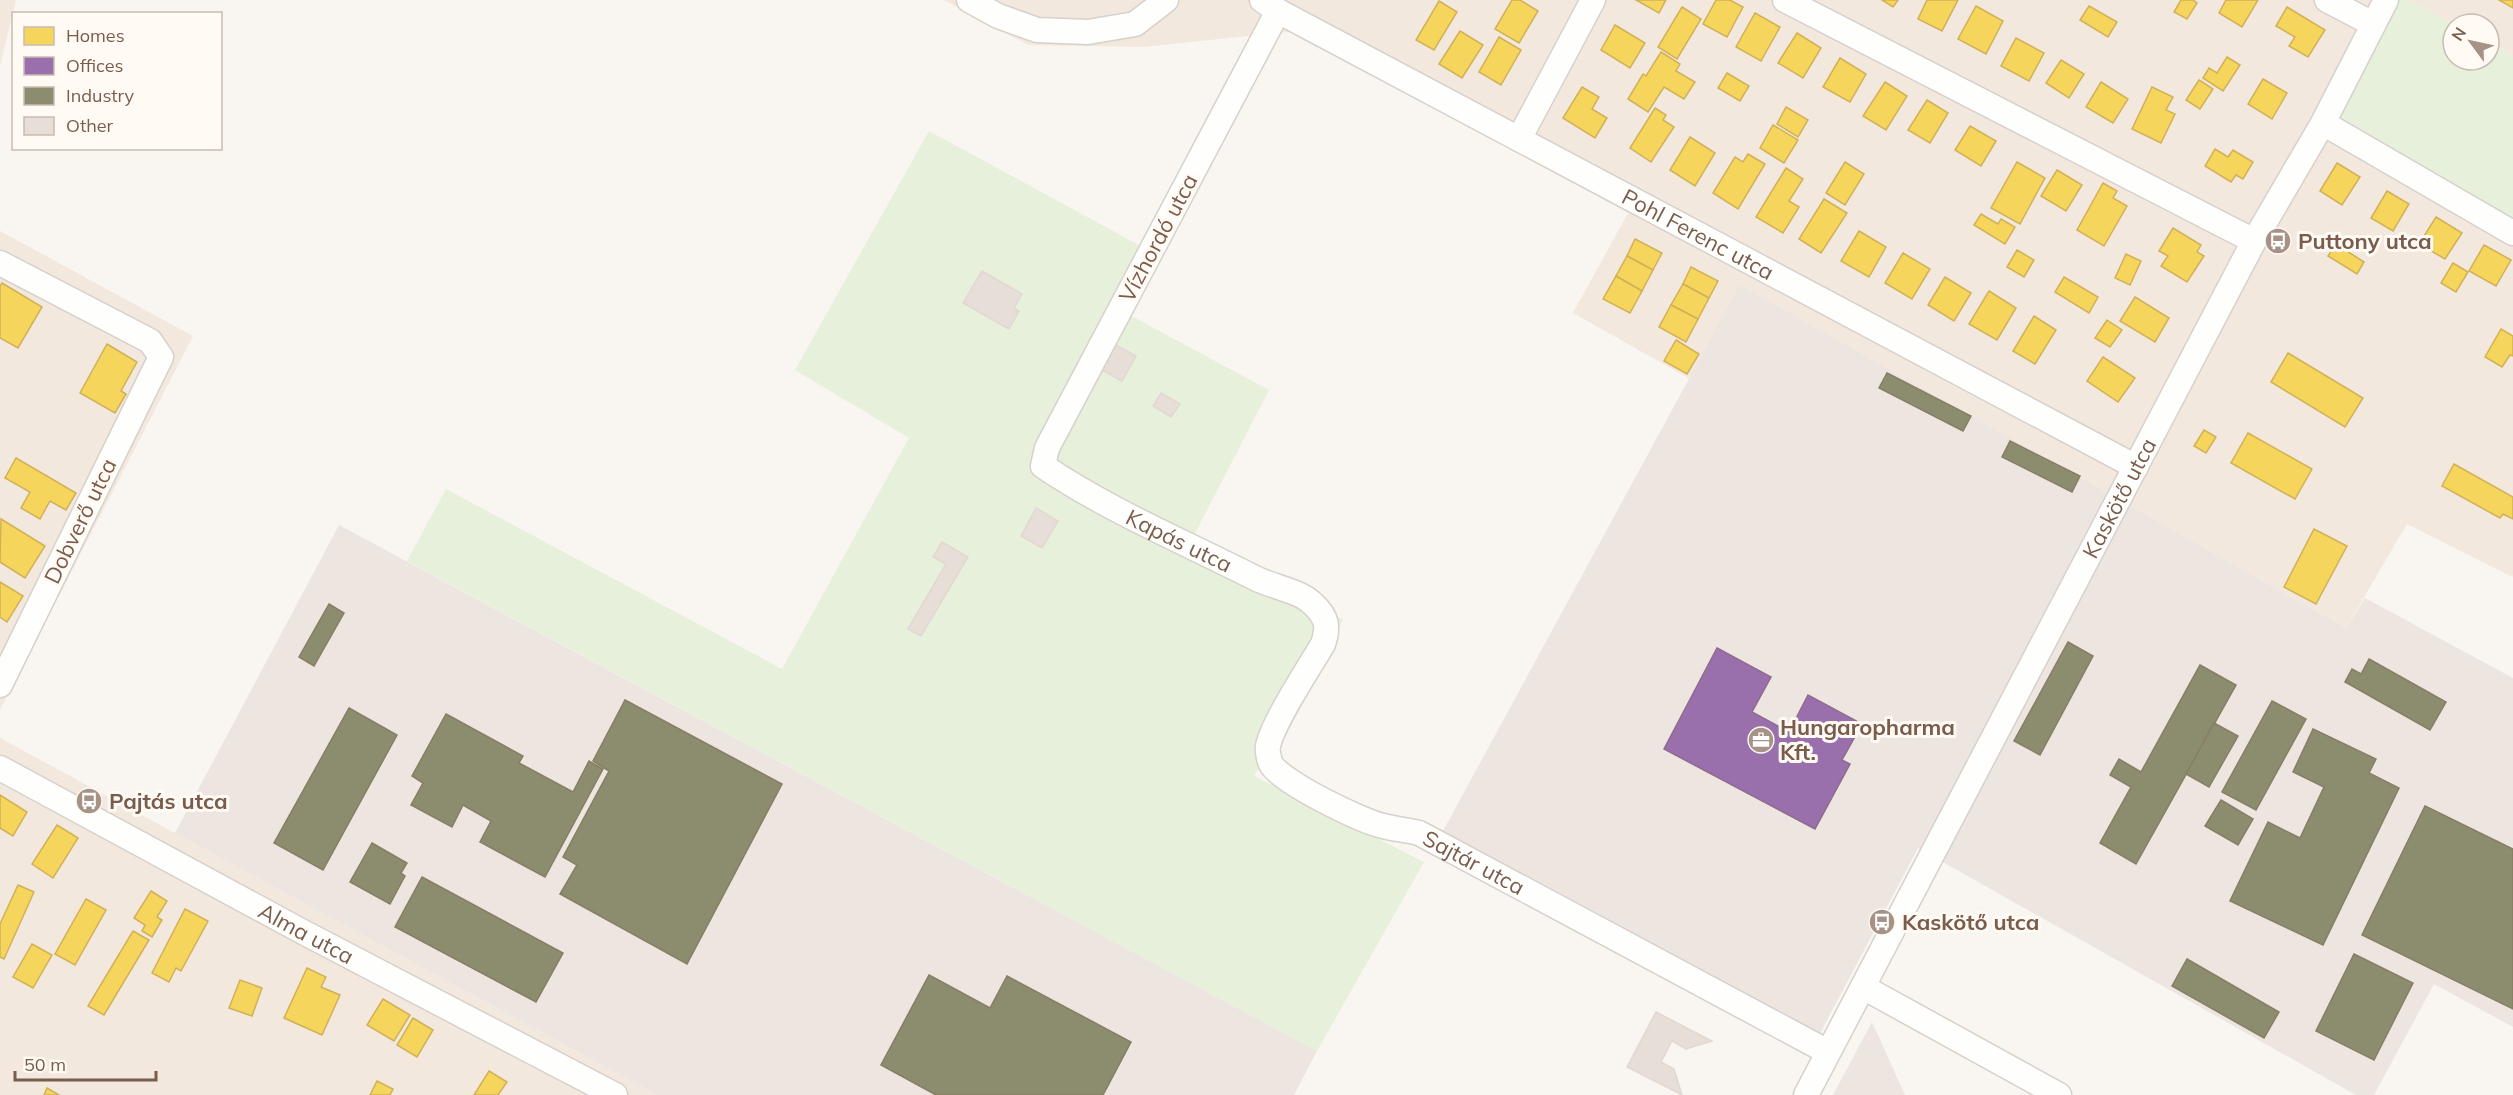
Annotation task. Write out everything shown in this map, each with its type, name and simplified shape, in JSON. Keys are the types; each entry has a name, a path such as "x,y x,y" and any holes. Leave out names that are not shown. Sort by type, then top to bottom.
{"street":[{"path":"969,0 998,16 1037,30 1088,32 1135,24 1166,0"},
{"path":"1519,139 1593,0"},
{"path":"1785,0 2254,241"},
{"path":"2327,0 2373,24"},
{"name":"Kaskötő utca","path":"1806,1095 2254,241 2323,123 2386,0"},
{"name":"Pohl Ferenc utca","path":"1270,6 2136,467"},
{"name":"Vízhordó utca","path":"1043,466 1047,448 1270,6"},
{"path":"2323,123 2513,233"},
{"name":"Dobverő utca","path":"0,263 150,341 161,357 0,685"},
{"name":"Kapás utca","path":"1043,466 1070,484 1260,581 1311,602 1317,608"},
{"name":"Sajtár utca","path":"1317,608 1325,617 1328,631 1323,644 1277,724 1268,747 1271,763 1282,776 1342,810 1383,826 1419,833 1828,1052"},
{"name":"Alma utca","path":"0,768 303,932 615,1095"},
{"path":"1863,987 2059,1095"}],"shaded area":[{"path":"0,0 16,0 12,12 0,66"},
{"path":"944,0 2389,0 2513,221 2513,575 2512,577 2407,524 2346,628 1741,286 1690,379 1573,313 1628,213 1297,31 1143,47 1028,45"},
{"path":"2408,0 2513,0 2513,56 2501,50 2501,12 2441,12 2441,18"},
{"path":"0,231 193,336 0,710"},
{"path":"1740,285 2346,628 2365,598 2513,678 2513,1027 2434,984 2374,1095 2356,1095 1918,848 1816,1041 1443,831"},
{"path":"339,525 1317,1051 1294,1095 657,1095 175,833"},
{"path":"0,738 175,833 657,1095 0,1095"},
{"path":"1872,1022 1905,1095 1833,1095"}],"green space":[{"path":"2389,0 2408,0 2441,18 2441,72 2501,72 2501,50 2513,56 2513,221 2329,113"},
{"path":"929,131 1159,256 1124,312 1269,390 1190,543 1343,620 1254,776 1424,862 1317,1051 407,561 446,489 782,669 909,438 795,370"}],"building: Homes":[{"path":"1512,0 1520,0 1538,11 1519,43 1495,29"},
{"path":"1636,0 1666,0 1659,13"},
{"path":"1716,0 1730,0 1743,7 1727,37 1703,24"},
{"path":"1882,0 1898,0 1893,7"},
{"path":"1927,0 1958,0 1942,31 1918,19"},
{"path":"2181,0 2193,0 2197,3 2187,19 2174,12"},
{"path":"2226,0 2258,0 2242,27 2219,13"},
{"path":"2499,0 2513,0 2513,8"},
{"path":"1439,1 1457,12 1434,50 1416,40"},
{"path":"1976,6 2003,21 1986,54 1958,39"},
{"path":"2089,6 2117,22 2108,37 2080,20"},
{"path":"1682,7 1701,19 1677,59 1658,47"},
{"path":"2287,7 2325,30 2308,57 2289,46 2295,37 2276,26"},
{"path":"1755,13 1780,27 1761,61 1736,47"},
{"path":"1615,25 1645,43 1630,68 1601,50"},
{"path":"1460,31 1483,45 1462,78 1439,64"},
{"path":"1797,33 1821,48 1803,78 1778,63"},
{"path":"1499,37 1521,50 1501,85 1479,72"},
{"path":"2016,38 2044,53 2029,81 2001,66"},
{"path":"1661,52 1680,64 1676,71 1695,82 1684,99 1664,87 1648,112 1628,99 1643,74 1646,76"},
{"path":"2227,57 2240,65 2223,91 2203,78 2209,68 2217,73"},
{"path":"1840,58 1866,74 1850,102 1823,87"},
{"path":"2061,60 2084,74 2069,98 2046,83"},
{"path":"1727,73 1749,86 1740,101 1718,88"},
{"path":"2263,79 2287,93 2272,119 2248,104"},
{"path":"2199,80 2213,89 2200,109 2186,100"},
{"path":"1885,82 1907,96 1886,130 1863,116"},
{"path":"2101,82 2128,99 2113,123 2086,107"},
{"path":"1582,87 1599,97 1592,109 1607,118 1595,138 1563,118"},
{"path":"2152,87 2173,97 2166,110 2175,114 2161,143 2132,129"},
{"path":"1927,100 1948,113 1930,143 1908,130"},
{"path":"1786,107 1808,120 1798,137 1777,124"},
{"path":"1655,108 1666,115 1663,120 1674,127 1651,162 1630,148"},
{"path":"1773,125 1798,140 1784,163 1760,148"},
{"path":"1970,126 1996,141 1981,166 1955,150"},
{"path":"1690,137 1715,153 1695,186 1670,170"},
{"path":"2215,149 2228,157 2233,150 2253,162 2243,179 2236,175 2231,182 2205,166"},
{"path":"1748,154 1765,164 1738,209 1713,193 1735,157 1743,162"},
{"path":"1845,162 1864,174 1845,205 1826,193"},
{"path":"2017,162 2045,178 2020,224 1991,208"},
{"path":"2337,163 2360,177 2342,205 2320,191"},
{"path":"1786,168 1803,179 1789,201 1799,207 1783,233 1756,217"},
{"path":"2057,170 2082,185 2066,211 2041,196"},
{"path":"2103,183 2117,191 2113,198 2127,206 2104,246 2077,230"},
{"path":"2387,191 2409,204 2393,231 2371,218"},
{"path":"1824,199 1847,213 1821,253 1799,239"},
{"path":"1981,214 1998,224 2001,219 2015,227 2005,244 1974,225"},
{"path":"2436,217 2462,233 2445,259 2419,244"},
{"path":"2173,228 2201,245 2197,252 2204,256 2187,282 2161,266 2168,256 2159,251"},
{"path":"1859,231 1886,247 1869,277 1841,261"},
{"path":"1635,239 1662,253 1653,270 1627,256"},
{"path":"2336,244 2364,262 2357,274 2328,256"},
{"path":"2484,245 2511,260 2496,286 2469,271"},
{"path":"2017,250 2034,260 2024,277 2007,267"},
{"path":"1903,253 1930,269 1912,299 1885,283"},
{"path":"2126,254 2141,261 2130,285 2115,278"},
{"path":"1627,256 1653,270 1642,291 1616,276"},
{"path":"2453,263 2468,272 2456,292 2441,283"},
{"path":"1691,267 1718,281 1709,298 1683,284"},
{"path":"1616,276 1642,291 1630,313 1603,299"},
{"path":"1945,277 1971,293 1954,321 1928,305"},
{"path":"2064,277 2098,297 2089,313 2055,292"},
{"path":"2,283 42,307 18,348 0,338 0,286"},
{"path":"1683,284 1709,298 1698,319 1671,305"},
{"path":"1989,291 2016,308 1997,340 1969,324"},
{"path":"2135,297 2169,318 2155,342 2120,321"},
{"path":"1671,305 1698,319 1686,342 1659,327"},
{"path":"2034,316 2056,330 2035,364 2013,351"},
{"path":"2107,320 2122,330 2110,347 2095,338"},
{"path":"2501,329 2513,336 2513,356 2510,355 2502,367 2485,357"},
{"path":"1676,340 1699,354 1687,374 1664,361"},
{"path":"107,344 137,362 121,391 126,394 115,413 80,393"},
{"path":"2288,353 2363,398 2345,427 2271,382"},
{"path":"2103,357 2135,378 2118,402 2087,381"},
{"path":"2204,430 2216,437 2206,453 2194,446"},
{"path":"2248,433 2312,469 2295,499 2231,463"},
{"path":"16,458 76,493 66,510 50,501 40,519 21,508 30,492 5,478"},
{"path":"2454,464 2513,497 2513,519 2503,514 2500,518 2442,486"},
{"path":"1,519 45,546 25,578 0,562"},
{"path":"2314,529 2347,546 2316,604 2284,587"},
{"path":"0,582 23,596 7,622 0,617"},
{"path":"0,795 27,812 13,836 0,828"},
{"path":"57,825 78,838 53,878 32,864"},
{"path":"18,885 34,892 4,959 0,957 0,924"},
{"path":"151,891 167,901 157,917 162,920 152,937 142,931 145,925 134,918"},
{"path":"86,899 106,910 75,965 55,954"},
{"path":"185,909 208,921 181,971 176,968 169,982 152,973"},
{"path":"133,931 149,940 104,1015 88,1006"},
{"path":"32,944 52,955 33,988 13,977"},
{"path":"307,968 326,977 321,987 340,995 322,1035 284,1018"},
{"path":"240,980 262,988 252,1016 229,1008"},
{"path":"383,999 410,1015 394,1041 367,1025"},
{"path":"413,1018 433,1030 417,1057 397,1045"},
{"path":"489,1071 507,1082 498,1095 474,1095"},
{"path":"377,1081 393,1089 390,1095 370,1095"},
{"path":"47,1088 59,1095 44,1095"}],"building: Offices":[{"name":"Hungaropharma Kft.","path":"1717,648 1771,677 1752,712 1789,732 1808,695 1862,724 1842,760 1850,764 1815,829 1664,749"}],"building: Industry":[{"path":"1887,373 1971,416 1963,431 1879,388"},
{"path":"2010,441 2080,476 2072,492 2002,457"},
{"path":"329,604 344,613 314,666 299,657"},
{"path":"2068,642 2093,656 2040,755 2014,741"},
{"path":"2369,659 2446,702 2430,730 2345,682 2352,669 2361,674"},
{"path":"2200,665 2236,685 2136,864 2100,843 2131,787 2110,775 2119,759 2141,772"},
{"path":"625,700 782,784 687,964 560,894 577,865 563,857 609,771 593,761"},
{"path":"2272,701 2306,719 2256,810 2222,792"},
{"path":"349,708 397,735 323,870 274,843"},
{"path":"446,714 523,756 519,763 573,792 589,761 603,769 545,877 480,842 491,821 463,805 452,827 411,805 423,783 412,776"},
{"path":"2214,723 2238,736 2209,787 2186,774"},
{"path":"2313,729 2376,759 2369,773 2399,788 2323,945 2230,901 2268,822 2300,838 2324,787 2293,772"},
{"path":"2221,800 2253,819 2238,845 2205,826"},
{"path":"2425,806 2513,849 2513,1009 2362,935"},
{"path":"372,843 407,863 401,873 405,876 390,904 350,882"},
{"path":"422,877 563,953 536,1002 395,927"},
{"path":"2354,954 2413,983 2374,1060 2316,1031"},
{"path":"2187,959 2279,1012 2264,1038 2172,986"},
{"path":"929,975 990,1008 1007,976 1131,1042 1103,1095 936,1095 881,1065"}],"building: Other":[{"path":"982,271 1022,294 1014,308 1019,311 1009,329 963,303"},
{"path":"1116,345 1136,356 1122,381 1102,370"},
{"path":"1161,393 1180,404 1171,417 1153,406"},
{"path":"1036,508 1058,521 1042,548 1021,536"},
{"path":"942,542 968,557 921,636 908,629 946,564 933,557"},
{"path":"1656,1012 1712,1041 1686,1049 1672,1041 1661,1062 1674,1069 1682,1095 1627,1067"}],"place":[{"name":"Puttony utca","path":"2278,241"},
{"name":"Hungaropharma Kft.","path":"1761,740"},
{"name":"Pajtás utca","path":"89,801"},
{"name":"Kaskötő utca","path":"1882,922"}]}
